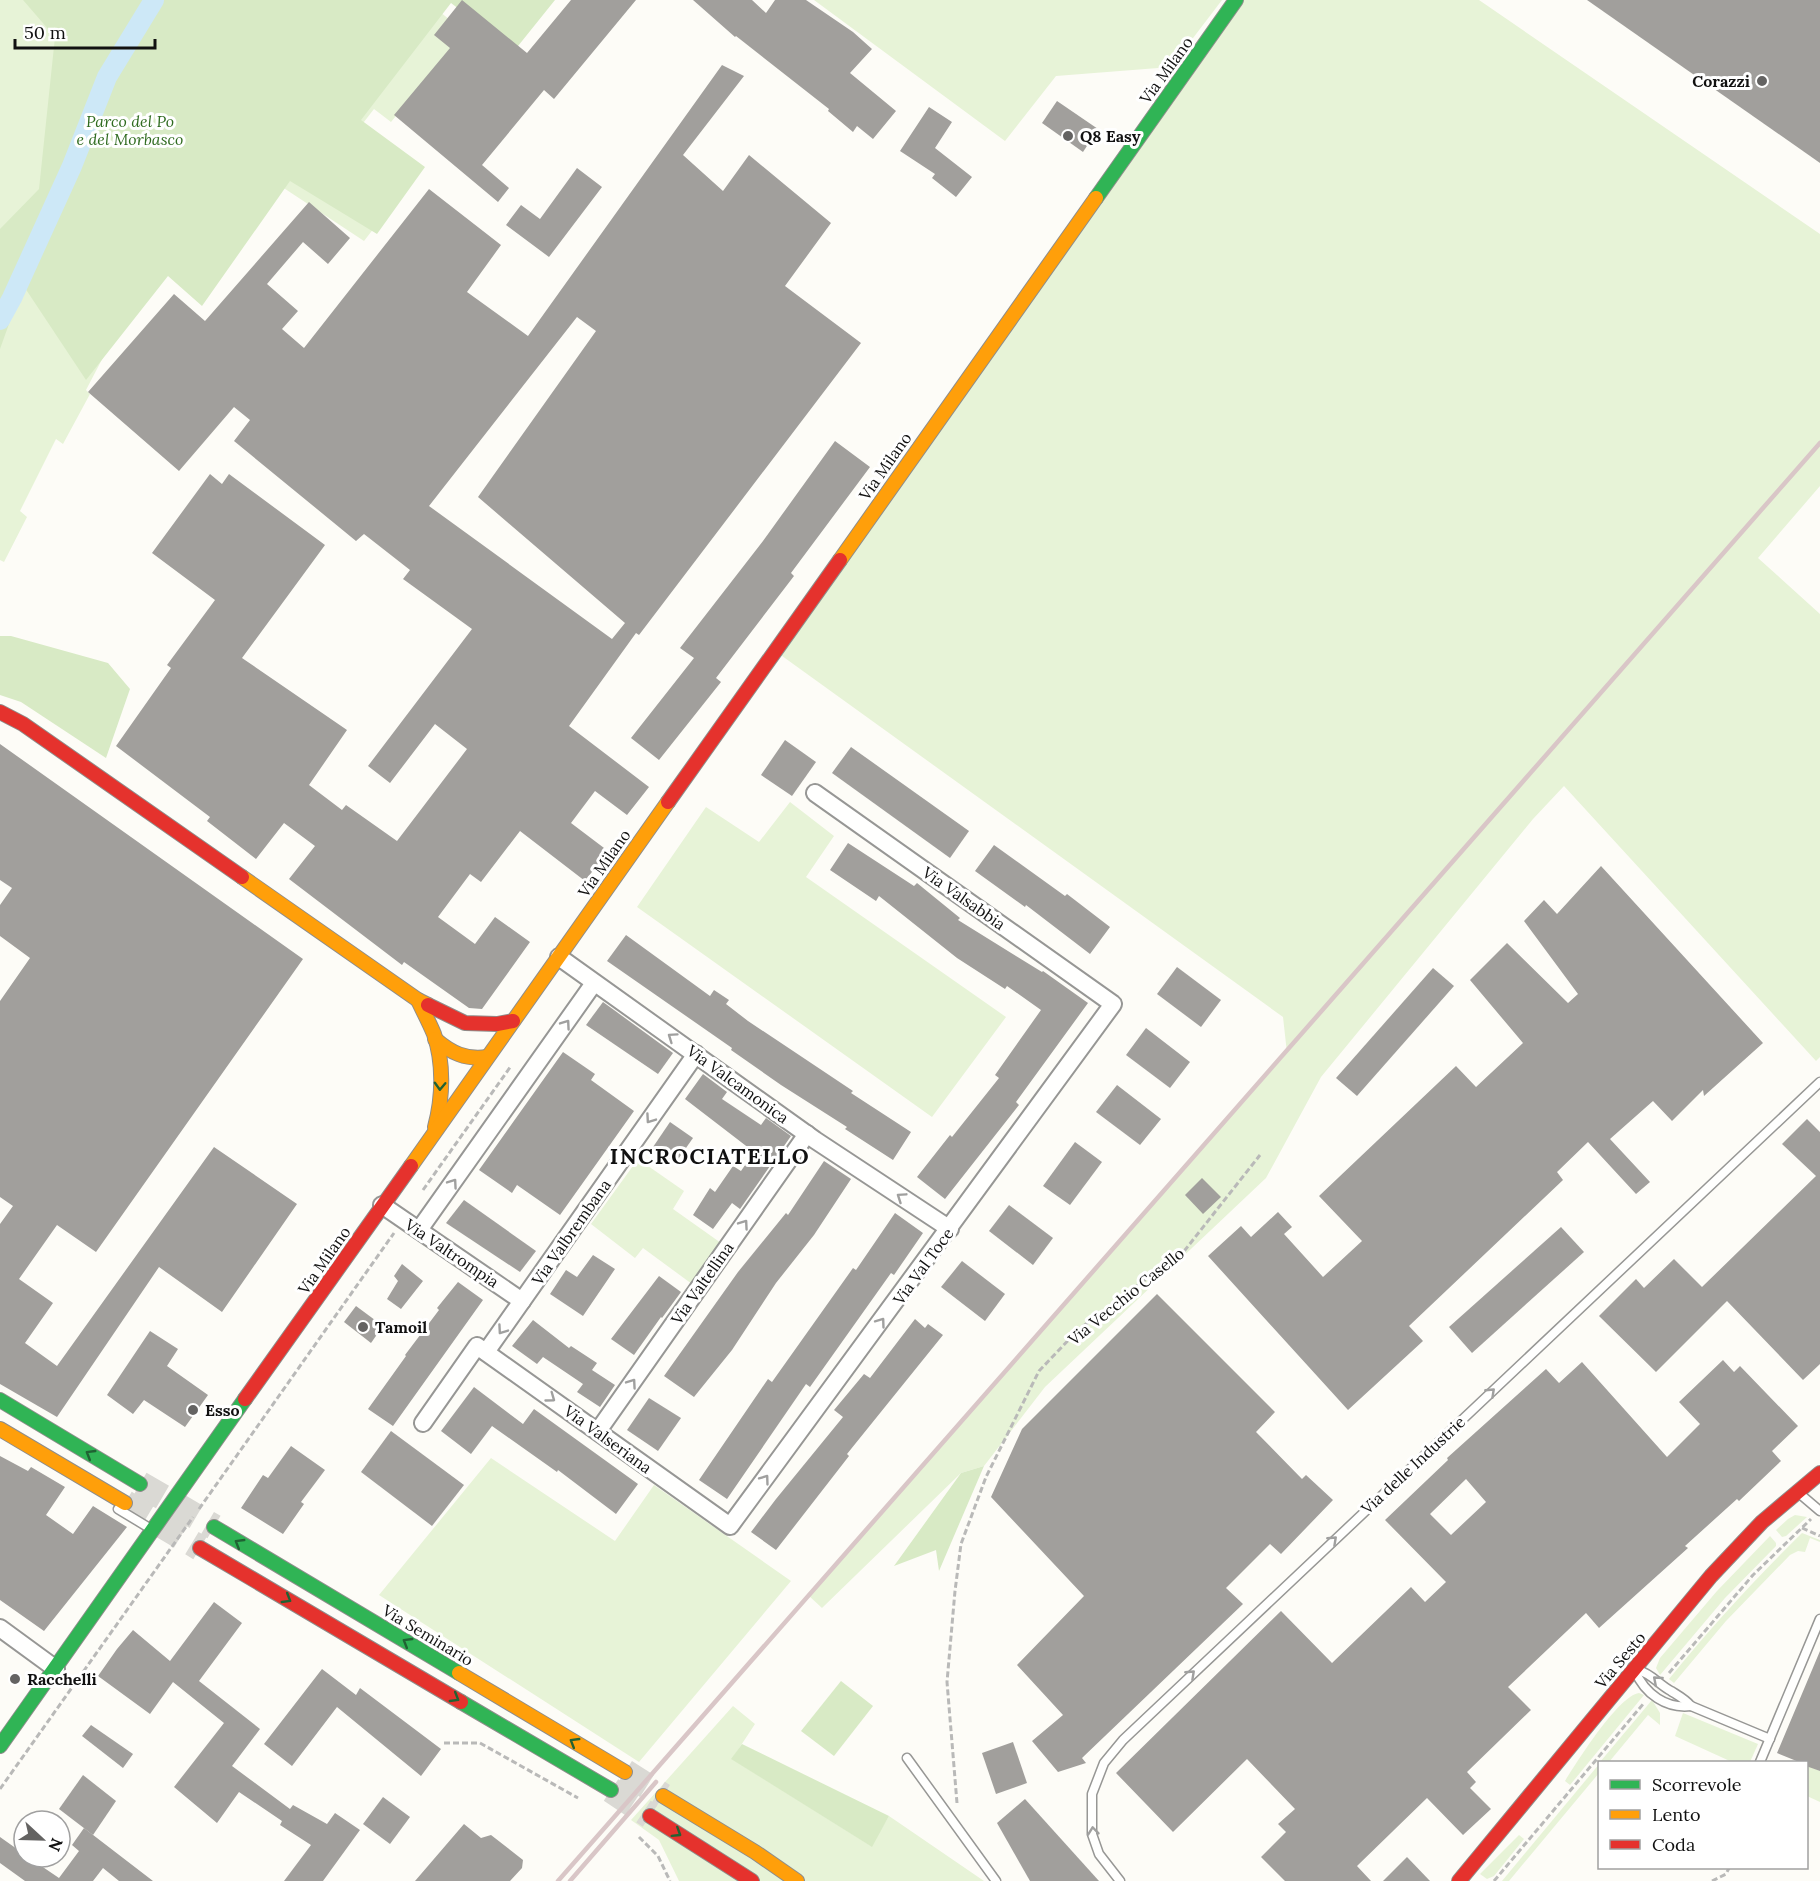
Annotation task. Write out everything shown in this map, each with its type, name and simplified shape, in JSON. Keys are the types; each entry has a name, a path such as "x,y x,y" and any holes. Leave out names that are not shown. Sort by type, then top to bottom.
{"main road":[{"name":"Via Milano","path":"0,1746 1236,0"},
{"path":"0,712 23,724 418,1000 465,1023 478,1038 487,1057 474,1059 455,1055 435,1039"},
{"path":"418,1000 435,1039 440,1065 438,1119 434,1133"},
{"path":"465,1023 513,1022"},
{"path":"0,1400 140,1484"},
{"path":"0,1429 125,1503"},
{"name":"Via Sesto","path":"1459,1881 1711,1576 1762,1522 1820,1473"},
{"name":"Via Seminario","path":"214,1527 625,1772"},
{"path":"200,1548 611,1790"},
{"path":"663,1796 755,1852 797,1881"},
{"path":"650,1815 752,1881"},
{"path":"705,1850 734,1881"},
{"path":"755,1852 811,1881"}],"street":[{"name":"Via Valsabbia","path":"815,793 1113,1004"},
{"name":"Via Valcamonica","path":"559,957 807,1134 950,1229"},
{"path":"419,1230 594,983"},
{"name":"Via Val Toce","path":"730,1526 1113,1004"},
{"name":"Via Valbrembana","path":"486,1352 696,1054"},
{"name":"Via Valtellina","path":"598,1431 807,1134"},
{"name":"Via Valtrompia","path":"382,1205 522,1301"},
{"path":"423,1423 477,1346 486,1352"},
{"name":"Via Valseriana","path":"486,1352 730,1526"},
{"path":"0,1628 56,1669"}],"lane":[{"name":"Via delle Industrie","path":"1120,1881 1099,1854 1092,1834 1092,1794 1104,1763 1123,1740 1820,1082"},
{"path":"82,1489 154,1530"},
{"path":"1798,1492 1820,1511"},
{"path":"1760,1761 1820,1619"},
{"path":"1634,1669 1640,1684 1662,1701 1673,1706 1691,1706"},
{"path":"1634,1669 1649,1673 1691,1706 1770,1739"},
{"path":"907,1758 996,1881"}],"path":[{"path":"422,1192 514,1061"},
{"name":"Via Vecchio Casello","path":"958,1829 947,1682 955,1591 962,1544 986,1477 1039,1371 1078,1330 1185,1250 1260,1155"},
{"path":"0,1789 403,1220"},
{"path":"1802,1528 1820,1536"},
{"path":"444,1743 480,1743 580,1799"},
{"path":"1545,1809 1551,1814"},
{"path":"638,1836 658,1857 670,1881"},
{"path":"1712,1881 1726,1874 1728,1869"}],"green space":[{"name":"Parco del Po e del Morbasco","path":"0,0 450,0 440,12 450,20 456,42 391,122 374,109 336,158 388,210 364,241 264,175 154,260 86,390 90,394 63,444 56,439 20,511 27,517 4,562 0,560"},
{"name":"Parco del Po e del Morbasco","path":"23,0 555,0 514,51 451,3 361,120 425,167 377,234 290,181 202,306 168,276 86,380 23,285 0,349 0,229 39,189 55,37"},
{"path":"814,0 1222,0 1171,67 1056,76 1005,141"},
{"path":"1226,0 1479,0 1820,234 1820,486 1758,558 1820,614 1820,1057 1816,1061 1564,786 1533,819 1321,1077 1266,1178 1045,1387 984,1466 961,1473 822,1608 808,1595 1287,1053 1283,1017 771,648"},
{"path":"0,636 11,636 108,663 130,689 106,758 21,702 0,695"},
{"path":"790,802 834,836 806,877 1006,1017 932,1117 637,907 706,807 759,842"},
{"path":"638,1159 684,1191 673,1209 721,1243 692,1284 643,1248 635,1258 591,1224"},
{"path":"491,1458 615,1541 654,1485 791,1581 639,1762 379,1595"},
{"path":"984,1466 939,1571 936,1550 894,1566 961,1473"},
{"path":"1795,1515 1807,1517 1782,1537 1776,1530"},
{"path":"1802,1533 1820,1542 1810,1538 1805,1552 1798,1551 1790,1555 1726,1621 1674,1683 1669,1679 1733,1604"},
{"path":"1770,1536 1776,1546 1725,1598 1660,1675 1656,1668 1660,1658 1717,1591"},
{"path":"841,1681 873,1706 834,1756 801,1731"},
{"path":"1639,1693 1644,1695 1570,1785 1565,1781 1599,1731 1620,1705"},
{"path":"1652,1700 1660,1713 1660,1725 1648,1715 1610,1761 1601,1761"},
{"path":"733,1706 755,1724 732,1759 871,1846 889,1816 984,1881 679,1881 659,1840 631,1820"},
{"path":"1683,1713 1758,1744 1750,1761 1730,1761 1675,1736"},
{"path":"742,1744 889,1816 872,1847 731,1759"},
{"path":"1598,1765 1598,1774 1509,1881 1502,1881"},
{"path":"1808,1766 1820,1771 1820,1802 1808,1796"},
{"path":"1519,1835 1524,1839 1494,1876 1487,1879 1480,1874"}],"building":[{"path":"462,0 527,53 571,0 636,0 554,99 544,90 482,165 509,188 498,202 394,115 450,48 434,35"},
{"path":"693,0 752,0 766,13 775,0 806,0 853,32 872,49 850,73 896,111 873,139 857,126 853,132 828,111 829,109 735,37"},
{"name":"Corazzi","path":"1587,0 1820,0 1820,163"},
{"path":"722,65 744,76 683,155 723,191 749,155 831,223 785,286 861,343 639,635 636,633 569,726 649,787 627,815 595,791 571,823 608,851 585,881 520,831 481,882 470,874 438,917 475,944 495,917 530,942 482,1009 469,1008 404,962 402,965 289,879 315,846 284,823 256,859 207,821 210,817 116,746 171,668 167,665 215,600 152,553 210,474 222,484 229,474 325,545 242,658 347,730 309,785 342,810 346,805 397,841 467,749 435,724 390,783 368,766 472,629 403,579 410,570 364,534 356,541 234,441 250,420 234,407 179,471 88,392 174,294 205,321 309,202 350,238 328,264 303,242 267,284 298,311 282,329 304,348 429,189 501,245 467,292 528,336","holes":["577,317 596,331 478,497 625,623 612,639 429,506"]},
{"path":"1057,101 1098,129 1083,152 1042,123"},
{"path":"929,107 952,122 935,148 972,177 956,197 932,178 935,174 900,151"},
{"path":"577,168 602,187 549,257 506,225 521,205 540,219"},
{"path":"835,441 870,467 791,573 794,576 716,678 721,682 659,760 631,738 694,658 680,648 763,541"},
{"path":"785,740 816,762 792,796 761,775"},
{"path":"0,744 303,959 96,1252 57,1225 19,1279 53,1303 25,1343 57,1366 214,1147 297,1204 222,1312 159,1267 57,1417 0,1384 0,1224 13,1206 0,1197 0,1001 30,958 0,936 0,905 12,888 0,880"},
{"path":"851,747 969,831 950,858 832,773"},
{"path":"848,843 914,886 917,883 960,918 958,920 1043,971 1088,1003 1016,1102 1019,1105 945,1199 917,1177 999,1078 995,1075 1041,1010 1007,986 1005,989 957,958 879,896 876,901 830,870"},
{"path":"994,845 1065,896 1067,894 1110,927 1090,954 1026,905 1025,907 975,871"},
{"path":"1601,866 1763,1043 1704,1096 1703,1090 1672,1121 1653,1101 1610,1139 1650,1182 1636,1194 1588,1142 1557,1172 1563,1180 1409,1326 1423,1341 1348,1410 1208,1256 1241,1226 1251,1237 1278,1212 1292,1227 1284,1234 1323,1277 1362,1241 1319,1196 1456,1066 1476,1087 1523,1043 1470,980 1507,943 1568,1003 1578,994 1524,921 1544,900 1557,914"},
{"path":"626,935 710,996 714,990 729,1000 726,1004 748,1021 911,1132 893,1160 845,1129 847,1127 781,1085 607,961"},
{"path":"1177,967 1221,1000 1201,1027 1157,994"},
{"path":"1433,968 1454,986 1357,1096 1336,1078"},
{"path":"603,1002 673,1053 658,1074 586,1025"},
{"path":"1146,1028 1190,1062 1170,1088 1126,1055"},
{"path":"563,1052 595,1074 591,1080 634,1111 560,1215 517,1185 512,1193 479,1170"},
{"path":"703,1074 727,1092 722,1099 761,1125 766,1118 791,1136 740,1209 732,1203 713,1229 693,1215 710,1188 715,1192 733,1166 741,1171 754,1152 685,1099"},
{"path":"1117,1085 1161,1119 1140,1145 1096,1112"},
{"path":"1807,1119 1820,1132 1820,1364 1803,1380 1727,1301 1656,1372 1599,1316 1636,1279 1644,1288 1674,1259 1702,1287 1816,1176 1782,1144"},
{"path":"670,1122 693,1138 674,1165 651,1150"},
{"path":"1075,1142 1102,1162 1070,1205 1043,1186"},
{"path":"824,1161 851,1179 814,1235 776,1283 732,1350 694,1397 664,1376 738,1272 786,1213 788,1215"},
{"path":"1202,1178 1221,1197 1203,1214 1185,1195"},
{"path":"464,1200 536,1251 520,1272 446,1223"},
{"path":"1009,1205 1053,1238 1033,1265 989,1231"},
{"path":"895,1213 923,1233 894,1275 891,1273 810,1387 806,1384 727,1499 699,1480 768,1379 772,1382 853,1268 856,1270"},
{"path":"1561,1227 1584,1252 1472,1353 1449,1327"},
{"path":"593,1255 615,1269 583,1316 550,1294 566,1270 577,1277"},
{"path":"962,1261 1005,1294 985,1321 941,1287"},
{"path":"402,1264 423,1281 401,1309 387,1299 398,1281 394,1276"},
{"path":"659,1276 681,1292 634,1355 611,1339"},
{"path":"458,1282 483,1300 393,1426 368,1409 439,1310 437,1308"},
{"path":"1157,1294 1275,1412 1256,1432 1302,1479 1306,1475 1333,1500 1281,1554 1270,1544 1226,1588 1243,1604 1082,1758 1086,1763 1058,1772 1032,1741 1063,1715 1017,1665 1084,1596 991,1497 1022,1429"},
{"path":"356,1306 383,1326 371,1343 344,1322"},
{"path":"915,1319 925,1328 928,1324 943,1335 847,1454 849,1456 776,1550 751,1532 843,1417 834,1410 864,1374 870,1378"},
{"path":"533,1320 569,1348 571,1346 597,1363 592,1370 615,1385 600,1407 577,1392 583,1384 543,1357 537,1364 512,1346"},
{"path":"150,1331 178,1349 167,1366 208,1395 185,1427 144,1400 133,1414 107,1395"},
{"path":"1723,1360 1734,1372 1740,1366 1798,1426 1772,1451 1781,1461 1739,1501 1737,1499 1685,1546 1688,1548 1599,1628 1586,1613 1508,1687 1531,1710 1467,1772 1476,1782 1470,1788 1491,1809 1463,1835 1427,1798 1357,1866 1371,1881 1285,1881 1261,1857 1286,1832 1278,1824 1295,1809 1247,1759 1173,1832 1116,1773 1281,1611 1332,1663 1411,1587 1425,1602 1446,1582 1385,1520 1448,1460 1447,1458 1546,1369 1559,1383 1582,1362 1667,1457 1700,1424 1679,1402","holes":["1466,1479 1486,1502 1451,1535 1430,1514"]},
{"path":"474,1387 523,1424 534,1409 638,1484 616,1514 558,1470 557,1472 492,1426 471,1454 441,1431"},
{"path":"649,1398 681,1418 658,1451 627,1430"},
{"path":"391,1431 464,1485 432,1526 361,1472"},
{"path":"291,1446 325,1470 301,1502 304,1504 283,1534 241,1508 263,1475 268,1478"},
{"path":"0,1456 28,1471 31,1467 65,1487 46,1515 73,1534 93,1506 127,1527 44,1631 0,1600"},
{"path":"214,1602 242,1623 199,1681 260,1729 232,1766 290,1809 293,1805 327,1824 335,1813 360,1830 323,1881 284,1881 311,1845 280,1825 282,1821 239,1792 217,1823 174,1787 224,1723 173,1682 150,1714 98,1676 133,1630 170,1661"},
{"path":"1820,1651 1820,1771 1808,1767 1808,1761 1797,1761 1777,1753"},
{"path":"322,1669 356,1695 360,1688 441,1749 421,1776 337,1707 292,1766 264,1744"},
{"path":"91,1725 133,1754 123,1768 82,1736"},
{"path":"1013,1742 1027,1783 996,1794 982,1753"},
{"path":"83,1775 116,1801 93,1835 72,1819 72,1809 59,1809"},
{"path":"383,1797 410,1817 390,1844 363,1824"},
{"path":"1025,1799 1099,1881 1030,1881 997,1823"},
{"path":"464,1824 481,1838 491,1835 523,1860 522,1868 510,1881 415,1881"},
{"path":"84,1828 153,1881 119,1881 103,1868 93,1881 25,1881 0,1863 0,1837 12,1846 12,1869 46,1869 59,1878 66,1869 72,1869 72,1860 79,1851 72,1845"},
{"path":"1407,1857 1430,1881 1383,1881"}],"waterway":[{"path":"0,320 72,166 107,77 154,0"}],"tunnel":[{"path":"140,1484 214,1527"},
{"path":"125,1503 200,1548"},
{"path":"625,1772 663,1796"},
{"path":"611,1790 650,1816"}],"railway":[{"path":"558,1881 1820,443"},
{"path":"570,1881 656,1782"}],"traffic: fast":[{"path":"1096,198 1236,0"},
{"path":"0,1746 245,1399"},
{"path":"0,1400 140,1484"},
{"path":"214,1527 459,1673"},
{"path":"461,1702 611,1790"}],"traffic: slow":[{"path":"840,560 1096,198"},
{"path":"411,1166 668,802"},
{"path":"242,877 428,1005"},
{"path":"418,1000 434,1034 440,1057 441,1092 435,1127"},
{"path":"435,1039 459,1054 487,1057"},
{"path":"0,1429 125,1503"},
{"path":"459,1673 625,1772"},
{"path":"663,1796 755,1852 797,1881"}],"traffic: jam":[{"path":"668,802 840,560"},
{"path":"0,712 23,724 242,877"},
{"path":"428,1005 465,1023 497,1024 513,1021"},
{"path":"245,1399 411,1166"},
{"path":"1459,1881 1711,1576 1762,1522 1820,1473"},
{"path":"200,1548 461,1702"},
{"path":"650,1816 752,1881"}],"place":[{"name":"Corazzi","path":"1762,81"},
{"name":"Q8 Easy","path":"1068,136"},
{"name":"Tamoil","path":"363,1327"},
{"name":"Esso","path":"193,1410"},
{"name":"Racchelli","path":"15,1679"}],"district":[{"name":"INCROCIATELLO","path":"710,1156"}]}
